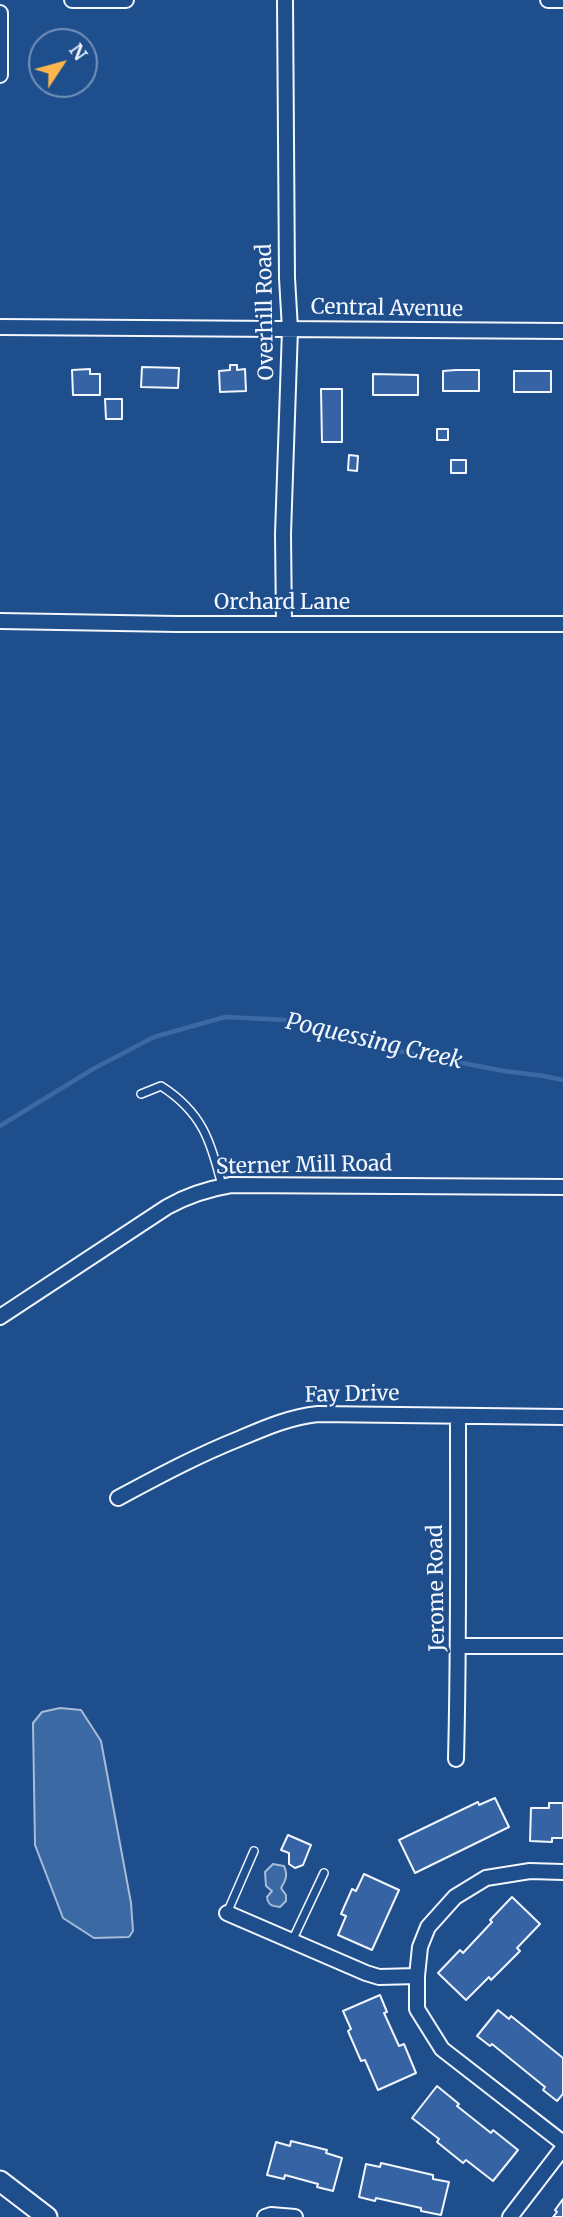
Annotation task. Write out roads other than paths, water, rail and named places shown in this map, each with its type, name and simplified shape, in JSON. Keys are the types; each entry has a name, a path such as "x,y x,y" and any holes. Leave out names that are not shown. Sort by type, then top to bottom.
{"main road":[{"path":"0,2181 47,2217"}],"street":[{"path":"72,0 126,0"},
{"name":"Overhill Road","path":"284,624 283,534 290,329 286,278 285,0"},
{"path":"548,0 563,0"},
{"path":"0,13 0,75"},
{"name":"Central Avenue","path":"0,327 563,331"},
{"name":"Orchard Lane","path":"0,621 563,624"},
{"name":"Sterner Mill Road","path":"0,1317 167,1207 204,1189 222,1186 563,1187"},
{"name":"Fay Drive","path":"118,1497 200,1454 300,1416 563,1417"},
{"name":"Jerome Road","path":"456,1759 459,1646 458,1417"},
{"path":"459,1646 563,1646"},
{"path":"510,2217 563,2145 442,2049 417,2009 420,1947 428,1927 455,1897 486,1878 530,1871 563,1872"},
{"path":"227,1913 379,1977 417,1976"},
{"path":"265,2217 295,2217"}],"lane":[{"path":"141,1094 161,1086 191,1110 206,1131 214,1150 222,1186"},
{"path":"227,1913 254,1851"},
{"path":"292,1941 324,1873"}],"water":[{"path":"60,1708 81,1710 101,1741 131,1903 133,1931 129,1937 94,1938 63,1918 35,1845 33,1723 42,1712"},
{"path":"273,1864 284,1866 286,1872 281,1888 286,1895 286,1901 280,1907 270,1904 267,1897 272,1891 266,1886 265,1872"}],"waterway":[{"name":"Poquessing Creek","path":"0,1126 93,1069 154,1037 225,1017 286,1020 359,1038 389,1049 563,1080"}]}
